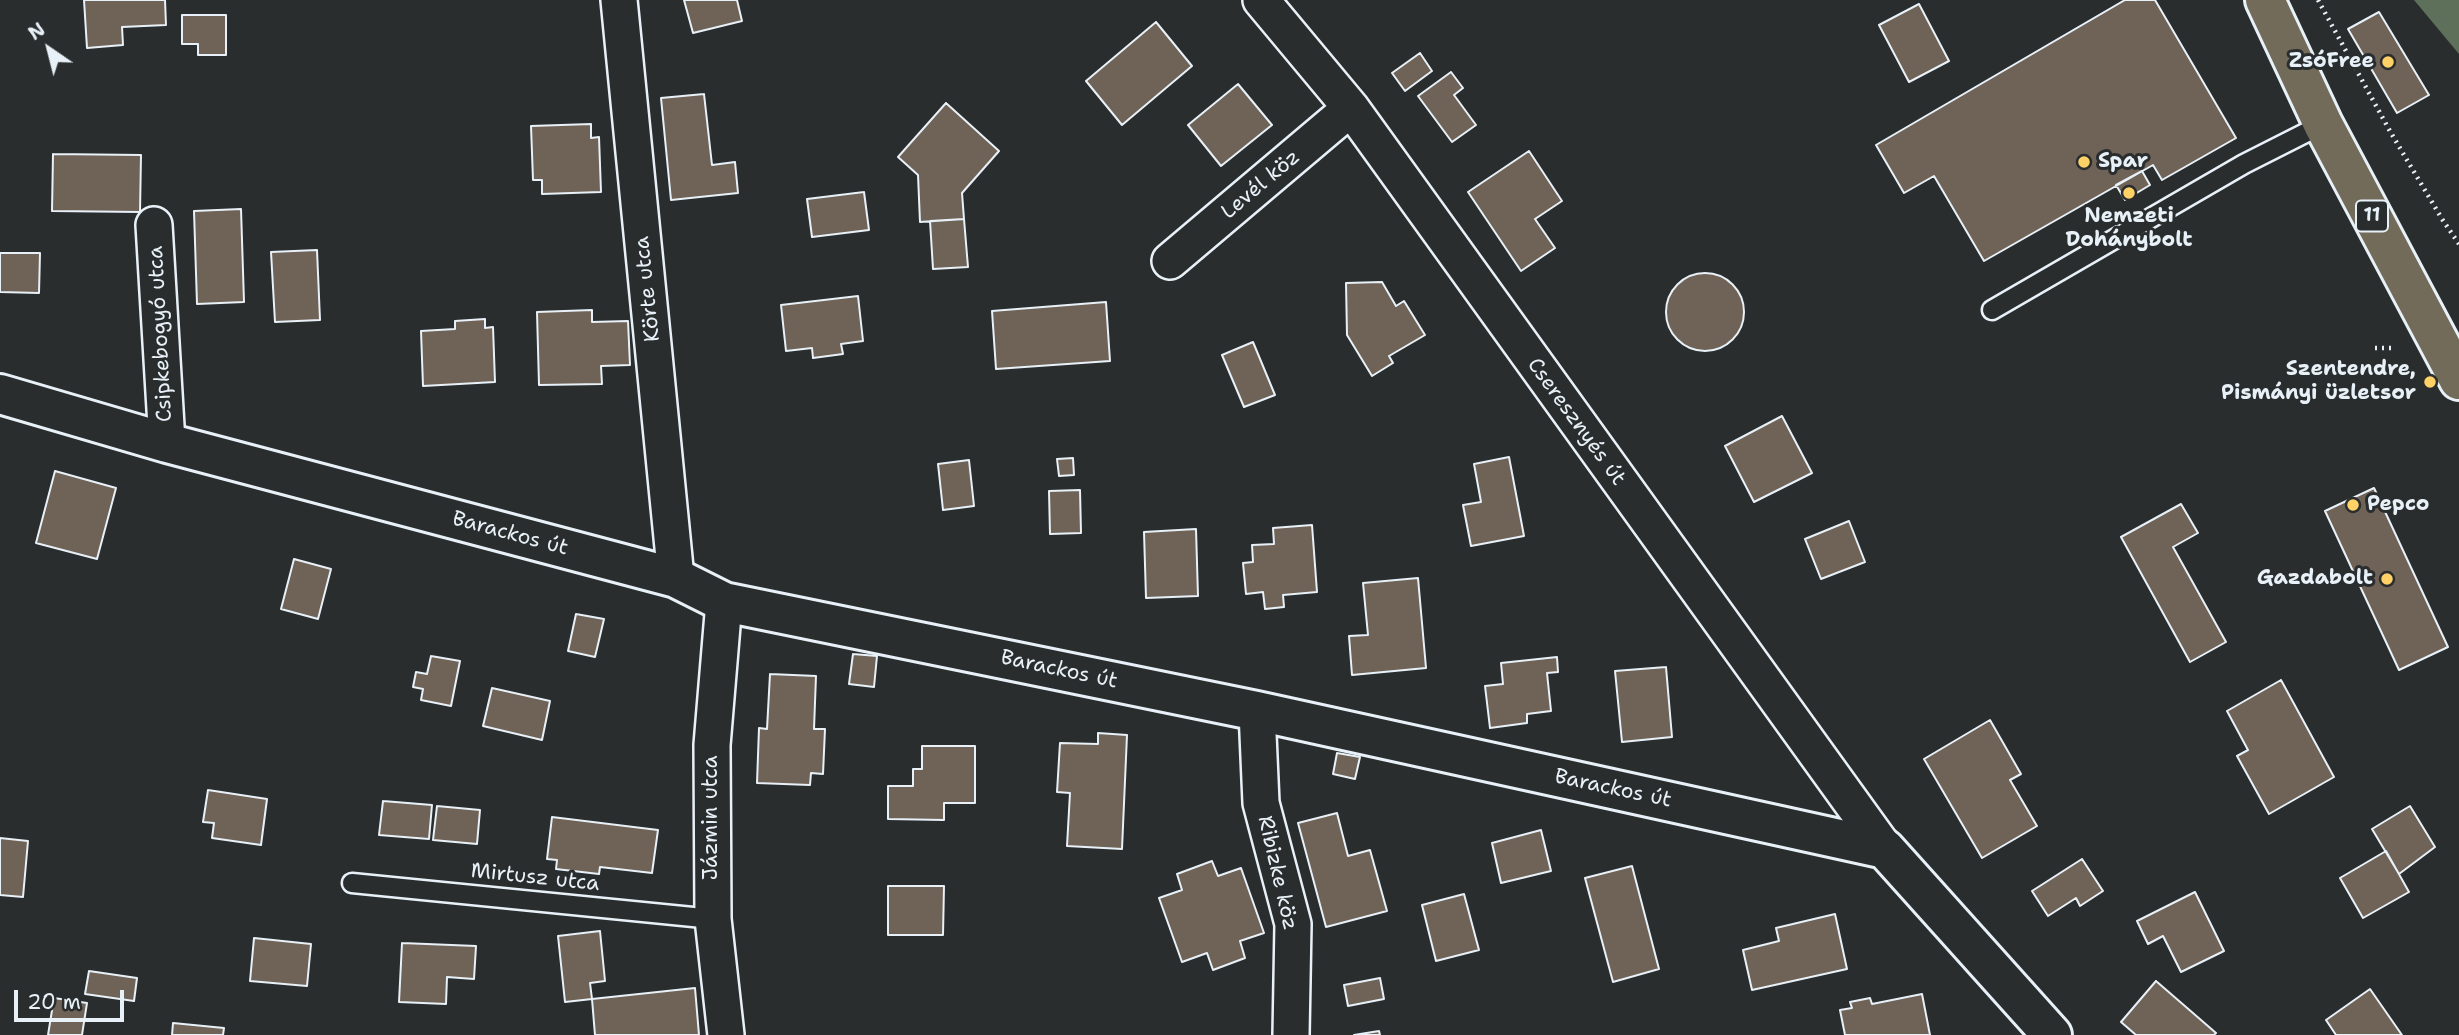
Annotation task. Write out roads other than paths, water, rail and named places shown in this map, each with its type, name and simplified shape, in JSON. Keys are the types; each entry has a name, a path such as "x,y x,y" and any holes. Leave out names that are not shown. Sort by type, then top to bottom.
{"main road":[{"name":"11","path":"2265,0 2323,124 2459,380"}],"street":[{"name":"Körte utca","path":"619,0 676,578"},
{"name":"Cseresznyés út","path":"1261,0 1351,108 1885,849"},
{"name":"Levél köz","path":"1170,261 1351,108"},
{"name":"Csipkebogyó utca","path":"154,225 167,443"},
{"name":"Barackos út","path":"0,394 167,443 676,578 724,601 1257,711 1885,849"},
{"name":"Jázmin utca","path":"724,601 712,745 713,919 726,1035"},
{"name":"Ribizke köz","path":"1257,711 1261,803 1293,924 1291,1035"},
{"path":"1885,849 2052,1035"}],"lane":[{"path":"1992,310 2244,164 2323,124"},
{"name":"Mirtusz utca","path":"352,883 713,919"}],"place":[{"name":"ZsóFree","path":"2388,62"},
{"name":"Spar","path":"2084,162"},
{"name":"Nemzeti Dohánybolt","path":"2129,193"},
{"name":"Szentendre, Pismányi üzletsor","path":"2430,382"},
{"name":"Pepco","path":"2353,505"},
{"name":"Gazdabolt","path":"2387,579"}]}
